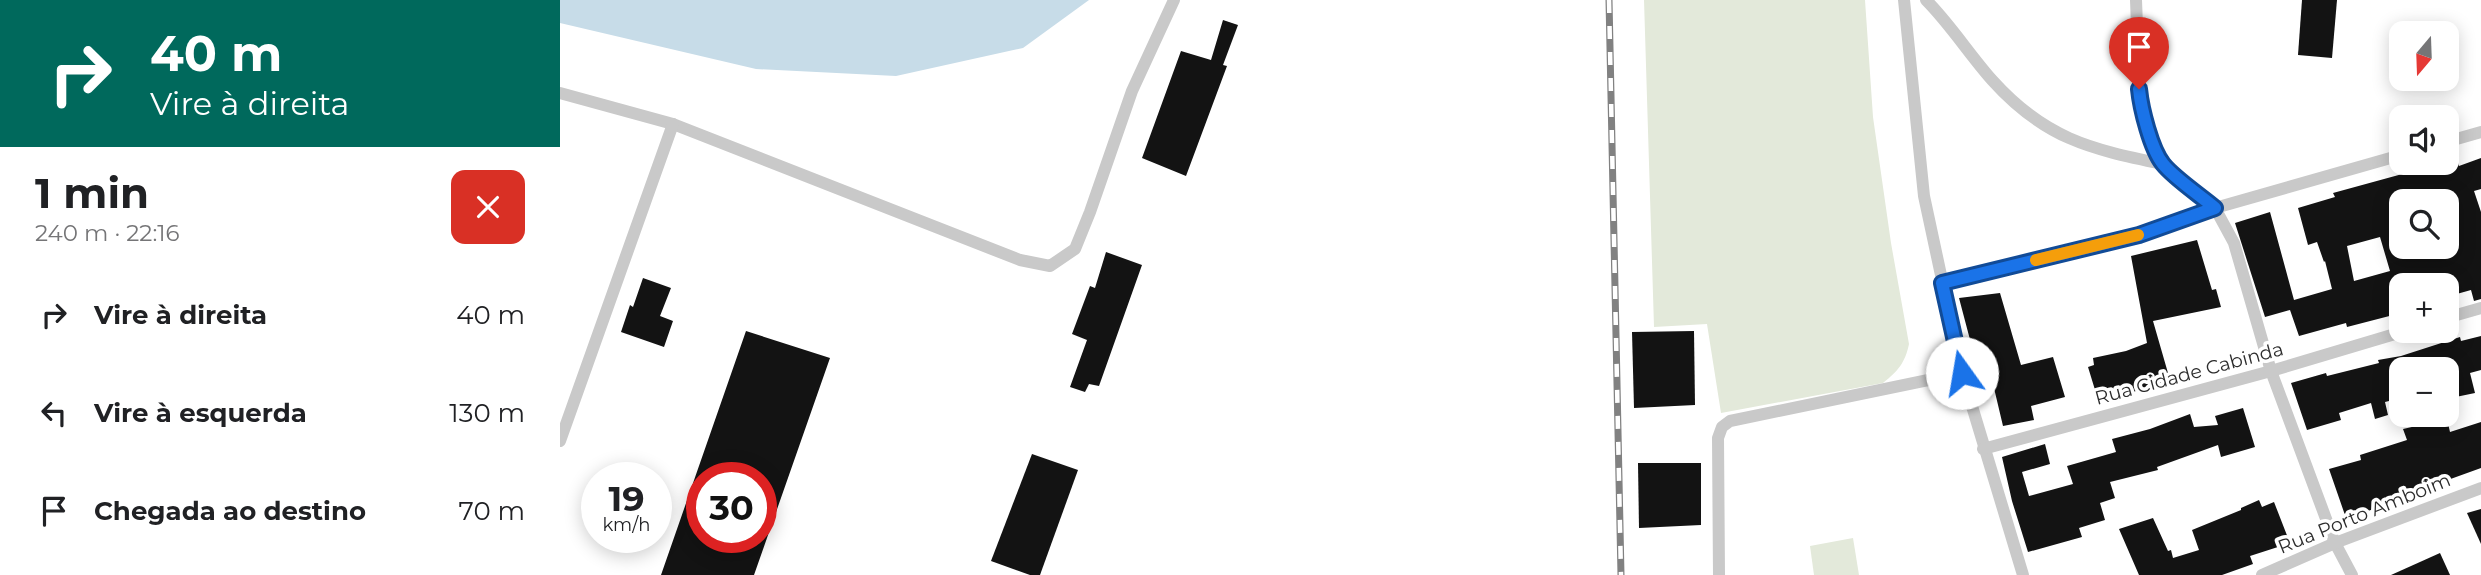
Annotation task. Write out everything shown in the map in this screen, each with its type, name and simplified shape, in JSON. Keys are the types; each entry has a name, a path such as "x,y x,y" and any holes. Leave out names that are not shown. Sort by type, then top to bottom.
{"street":[{"path":"560,93 673,124 1020,260 1050,266 1075,249 1132,91 1174,0"},
{"path":"1904,0 1924,196 1942,283 1962,373 1983,449 2023,575"},
{"path":"1926,0 1992,79 2024,112 2059,135 2106,153 2163,164"},
{"path":"2136,0 2140,105 2163,164 2215,208 2234,243 2271,371 2335,543 2352,575"},
{"path":"560,441 673,124"},
{"path":"2459,138 2481,132"},
{"path":"1942,283 2139,235 2215,208 2389,158"},
{"path":"2459,314 2481,308"},
{"name":"Rua Cidade Cabinda","path":"1983,449 2271,371 2389,336"},
{"path":"1719,575 1718,438 1722,427 1730,421 1962,373"},
{"name":"Rua Porto Amboim","path":"2262,575 2335,543 2481,488"}],"green space":[{"path":"1644,0 1865,0 1873,117 1909,344 1900,366 1883,383 1721,413 1707,324 1654,327"},
{"path":"1853,538 1859,575 1814,575 1810,546"}],"water":[{"path":"560,0 1089,0 1023,48 896,76 756,69 560,23"}],"building":[{"path":"2302,0 2337,0 2332,58 2298,55"},
{"path":"1223,20 1238,25 1223,65 1227,66 1186,176 1142,158 1181,51 1211,60"},
{"path":"2481,158 2481,189 2474,191 2481,212 2481,299 2474,301 2471,290 2459,293 2459,273 2389,273 2389,316 2347,327 2346,323 2299,336 2290,310 2265,317 2235,223 2270,212 2294,300 2332,289 2317,242 2308,245 2298,208 2335,197 2333,193 2399,175 2459,175 2459,166","holes":["2380,237 2390,271 2354,281 2347,246"]},
{"path":"2197,240 2212,290 2216,289 2221,307 2153,321 2170,380 2099,403 2088,367 2094,365 2093,358 2147,343 2131,256"},
{"path":"1106,252 1142,265 1099,386 1089,384 1085,392 1070,387 1087,340 1072,334 1090,286 1095,288"},
{"path":"643,278 671,288 660,316 673,321 664,347 621,332"},
{"path":"2000,293 2021,365 2053,357 2065,397 2031,406 2034,420 2003,426 1989,367 1978,370 1959,298"},
{"path":"746,331 830,358 777,509 777,462 700,462"},
{"path":"1694,331 1695,405 1634,408 1632,332"},
{"path":"2481,336 2481,370 2470,373 2475,393 2459,396 2459,357 2395,357 2441,343 2459,343 2460,337 2461,341"},
{"path":"2389,358 2389,401 2385,402 2388,415 2375,419 2371,403 2339,413 2341,420 2307,430 2291,383 2379,363 2378,360"},
{"path":"2243,408 2255,447 2221,457 2218,445 2157,467 2158,470 2110,482 2115,498 2100,503 2105,520 2079,528 2082,537 2028,552 2002,457 2045,444 2050,464 2022,472 2029,496 2073,484 2067,466 2116,452 2112,439 2190,414 2194,427 2218,425 2215,416"},
{"path":"2481,422 2481,468 2346,518 2329,469 2361,460 2360,455 2407,440 2403,429 2449,427 2450,432"},
{"path":"1032,454 1078,470 1040,575 1030,575 991,561"},
{"path":"1638,463 1701,463 1701,525 1639,528"},
{"path":"2259,500 2262,507 2274,502 2290,543 2250,556 2253,564 2222,575 2139,575 2119,529 2153,518 2173,558 2199,550 2192,530"},
{"path":"686,503 686,553 762,553 754,575 661,575 669,553 672,553 672,543"},
{"path":"2481,509 2481,544 2467,513"},
{"path":"2440,553 2450,575 2391,575"}],"railway":[{"path":"1609,0 1621,575"}],"slow traffic":[{"path":"2036,260 2138,235"}],"route":[{"path":"1962,373 1942,283 2139,235 2215,208 2163,164 2148,130 2140,105 2139,89"}]}
